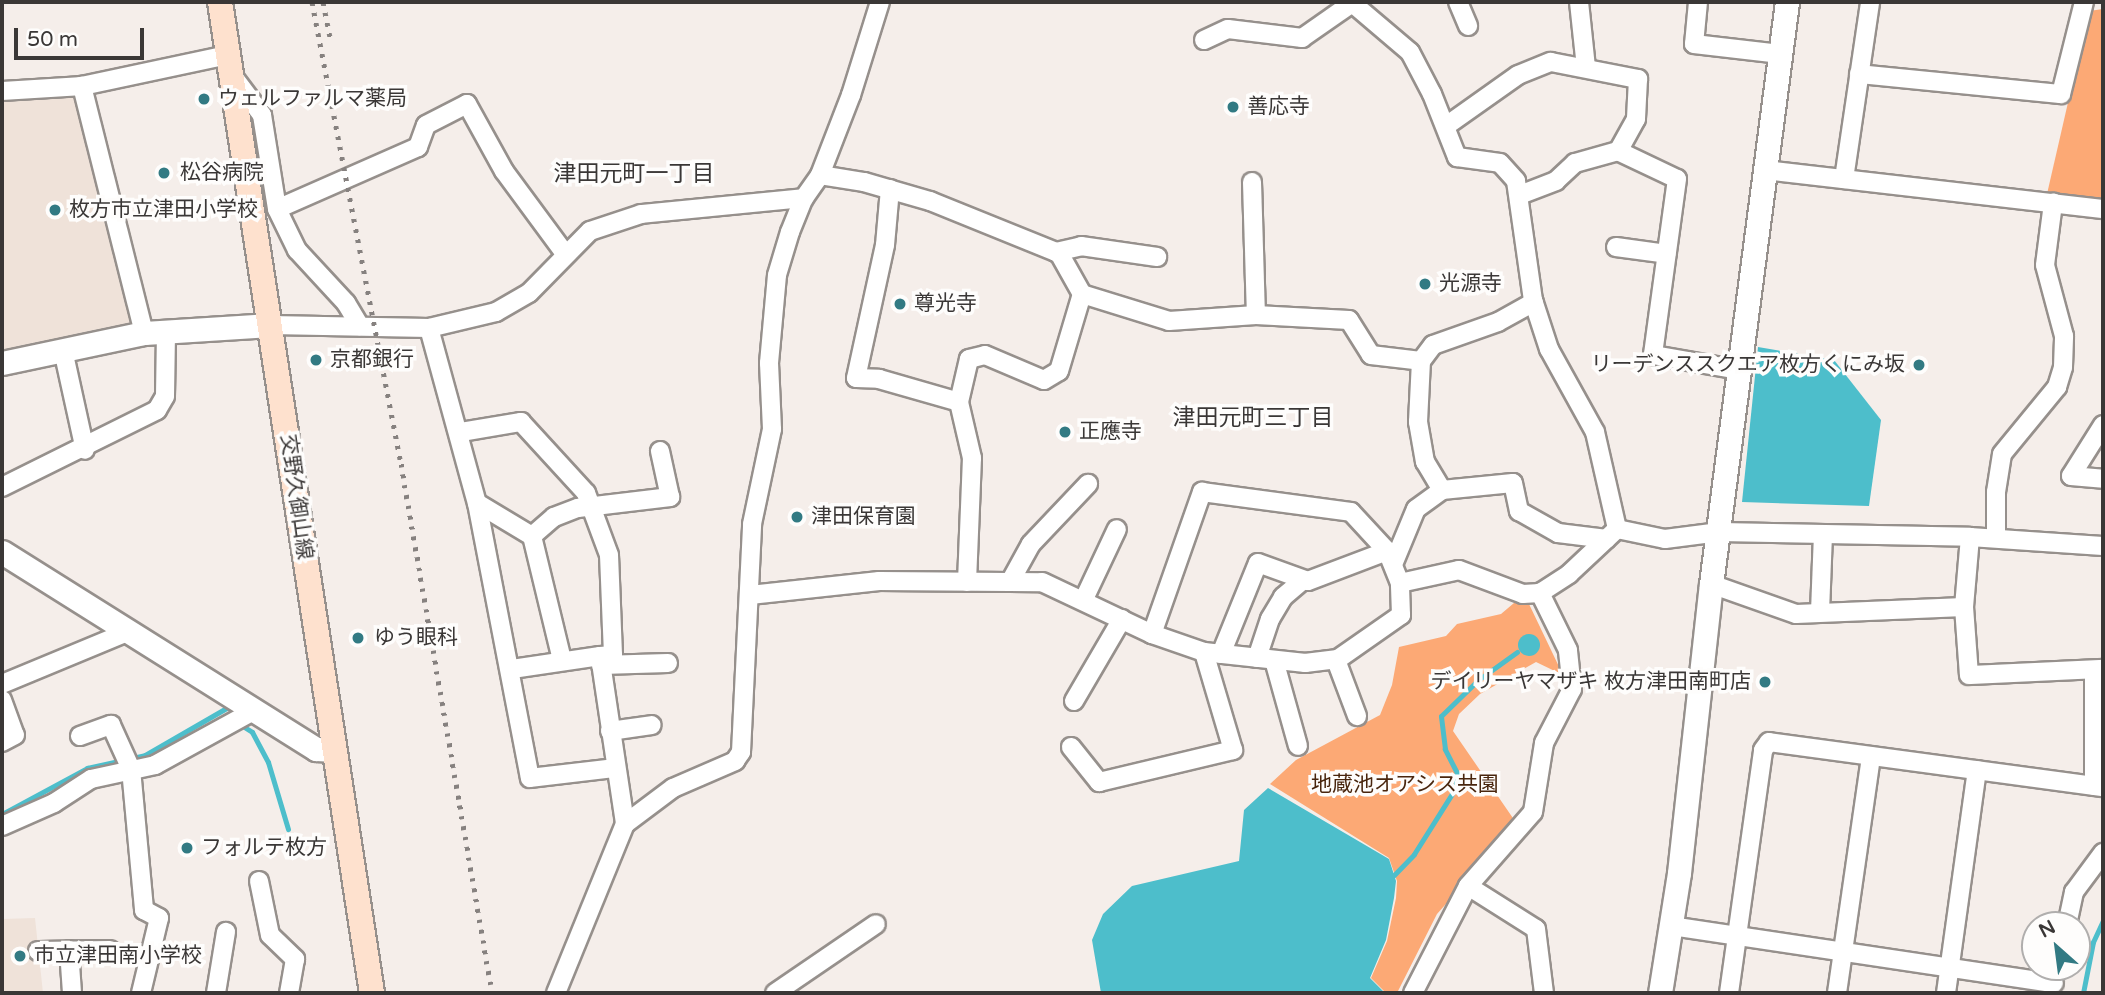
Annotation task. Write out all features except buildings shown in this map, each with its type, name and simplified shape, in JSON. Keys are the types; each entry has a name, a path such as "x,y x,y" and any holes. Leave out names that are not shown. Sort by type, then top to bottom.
{"main road":[{"name":"交野久御山線","path":"220,2 372,993"}],"street":[{"path":"556,993 625,824 673,788 735,761 741,752 752,524 772,429 769,363 778,275 804,198 820,175 852,95 880,2"},
{"path":"1204,40 1228,29 1302,38 1352,2 1409,52 1446,126 1457,157 1500,163 1517,181 1534,302 1549,349 1595,432 1612,534"},
{"path":"1458,2 1468,26"},
{"path":"1579,2 1586,68"},
{"path":"1698,2 1694,44 1780,54"},
{"path":"1660,993 1671,926 1711,584 1720,532 1787,2"},
{"path":"1844,179 1870,2"},
{"path":"1859,74 2061,94 2088,3"},
{"path":"1446,126 1518,75 1551,62 1638,79 1636,119 1618,151"},
{"path":"2,91 82,86 229,64 262,115 277,209 297,250 346,303 360,326"},
{"path":"2,487 85,450 157,410 165,396 155,332 82,86"},
{"path":"277,209 418,147 426,125 467,104 504,171 566,254"},
{"path":"1519,195 1556,181 1575,163 1618,151 1677,179 1653,355 1740,370"},
{"path":"1765,170 2103,209"},
{"path":"820,175 890,189 1056,252 1081,246 1157,257"},
{"path":"1252,182 1256,315"},
{"path":"890,189 885,245 856,379 879,379 959,402"},
{"path":"2,363 155,332 271,325 429,328 496,312 529,293 590,231 641,214 804,198"},
{"path":"1996,538 1996,492 2003,454 2057,387 2063,367 2064,336 2045,265 2053,203"},
{"path":"1616,247 1667,254"},
{"path":"1056,252 1082,294 1169,321 1256,315 1349,320 1371,355 1421,360"},
{"path":"967,582 972,458 959,402 968,359 985,355 1044,380 1059,371 1082,294"},
{"path":"1443,490 1425,462 1418,422 1421,360 1433,345 1498,322 1534,302"},
{"path":"429,328 461,432 477,503 512,669 530,778 615,768"},
{"path":"63,350 85,450"},
{"path":"461,432 521,422 586,493 609,555 613,655 601,661"},
{"path":"2103,425 2071,476 2103,479"},
{"path":"532,536 554,517 591,507 670,497 660,451"},
{"path":"1298,746 1266,659 1270,619 1283,597 1301,582 1391,557 1416,509 1443,490 1513,483 1519,511 1558,533 1665,539 1720,532 1970,537 2103,546"},
{"path":"1010,582 1031,544 1088,484"},
{"path":"750,595 879,581 1042,582 1084,599 1152,634 1212,653 1266,659 1336,660 1401,615 1400,583 1391,557 1351,512 1202,492 1152,634"},
{"path":"477,503 532,536 562,660"},
{"path":"1084,599 1117,529"},
{"path":"1400,583 1459,570 1523,594 1540,593 1612,534"},
{"path":"1820,612 1823,535"},
{"path":"1729,993 1763,750 1769,742 2099,786 2098,670 1969,675 1964,607 1970,537"},
{"path":"2,552 316,749 334,750"},
{"path":"1071,747 1099,782 1233,750 1212,653 1258,563 1301,582"},
{"path":"1711,584 1796,614 1964,607"},
{"path":"1413,993 1468,886 1533,812 1544,743 1572,690 1568,650 1540,593"},
{"path":"1074,701 1122,618"},
{"path":"2,684 130,631"},
{"path":"512,669 562,660 668,663"},
{"path":"1336,660 1357,716"},
{"path":"601,661 625,824"},
{"path":"2,700 15,735 2,742"},
{"path":"2,826 127,760 155,765 255,710"},
{"path":"80,736 111,725 127,760 144,910 159,918 141,993"},
{"path":"610,731 652,725"},
{"path":"1837,993 1871,756"},
{"path":"1946,993 1977,770"},
{"path":"2070,911 2074,892 2103,853"},
{"path":"258,881 270,935 295,959 289,993"},
{"path":"1468,886 1536,929 1544,993"},
{"path":"775,993 799,986 876,924"},
{"path":"1671,926 2021,977"},
{"path":"216,993 226,932"},
{"path":"69,950 72,993"},
{"path":"38,951 110,950"}],"shaded area":[{"name":"枚方市立津田小学校","path":"76,92 137,323 2,353 2,98"},
{"name":"市立津田南小学校","path":"35,918 43,993 2,993 2,919"}],"green space":[{"path":"2103,9 2103,200 2047,194 2089,11"},
{"name":"地蔵池オアシス共園","path":"1514,603 1529,604 1563,675 1536,662 1480,694 1459,714 1453,731 1517,824 1437,914 1397,993 1386,993 1371,978 1387,941 1396,898 1397,881 1389,858 1270,784 1296,760 1380,715 1392,685 1399,647 1446,636 1457,624 1501,614"}],"water":[{"path":"1758,347 1834,360 1881,420 1869,506 1742,502"},
{"path":"1529,634 1537,637 1540,645 1537,653 1529,656 1521,653 1518,645 1521,637"},
{"path":"1268,788 1389,859 1396,881 1394,898 1386,940 1370,978 1385,993 1101,993 1092,940 1103,914 1132,886 1239,861 1244,810"}],"waterway":[{"path":"1394,875 1414,854 1455,789 1457,773 1445,749 1441,716 1478,680 1517,652"},
{"path":"2,814 87,768 145,755 230,706"},
{"path":"241,725 252,732 268,762 288,829"},
{"path":"2083,993 2093,942 2103,921"}],"railway":[{"path":"312,2 401,464 492,993"},
{"path":"323,2 331,42"}],"place":[{"name":"ウェルファルマ薬局","path":"204,99"},
{"name":"善応寺","path":"1233,107"},
{"name":"松谷病院","path":"164,173"},
{"name":"枚方市立津田小学校","path":"55,210"},
{"name":"光源寺","path":"1425,284"},
{"name":"尊光寺","path":"900,304"},
{"name":"京都銀行","path":"316,360"},
{"name":"リーデンススクエア枚方くにみ坂","path":"1919,365"},
{"name":"正應寺","path":"1065,432"},
{"name":"津田保育園","path":"797,517"},
{"name":"ゆう眼科","path":"358,638"},
{"name":"デイリーヤマザキ 枚方津田南町店","path":"1765,682"},
{"name":"フォルテ枚方","path":"187,848"},
{"name":"市立津田南小学校","path":"20,956"}],"district":[{"name":"津田元町一丁目","path":"634,174"},
{"name":"津田元町三丁目","path":"1253,418"}]}
